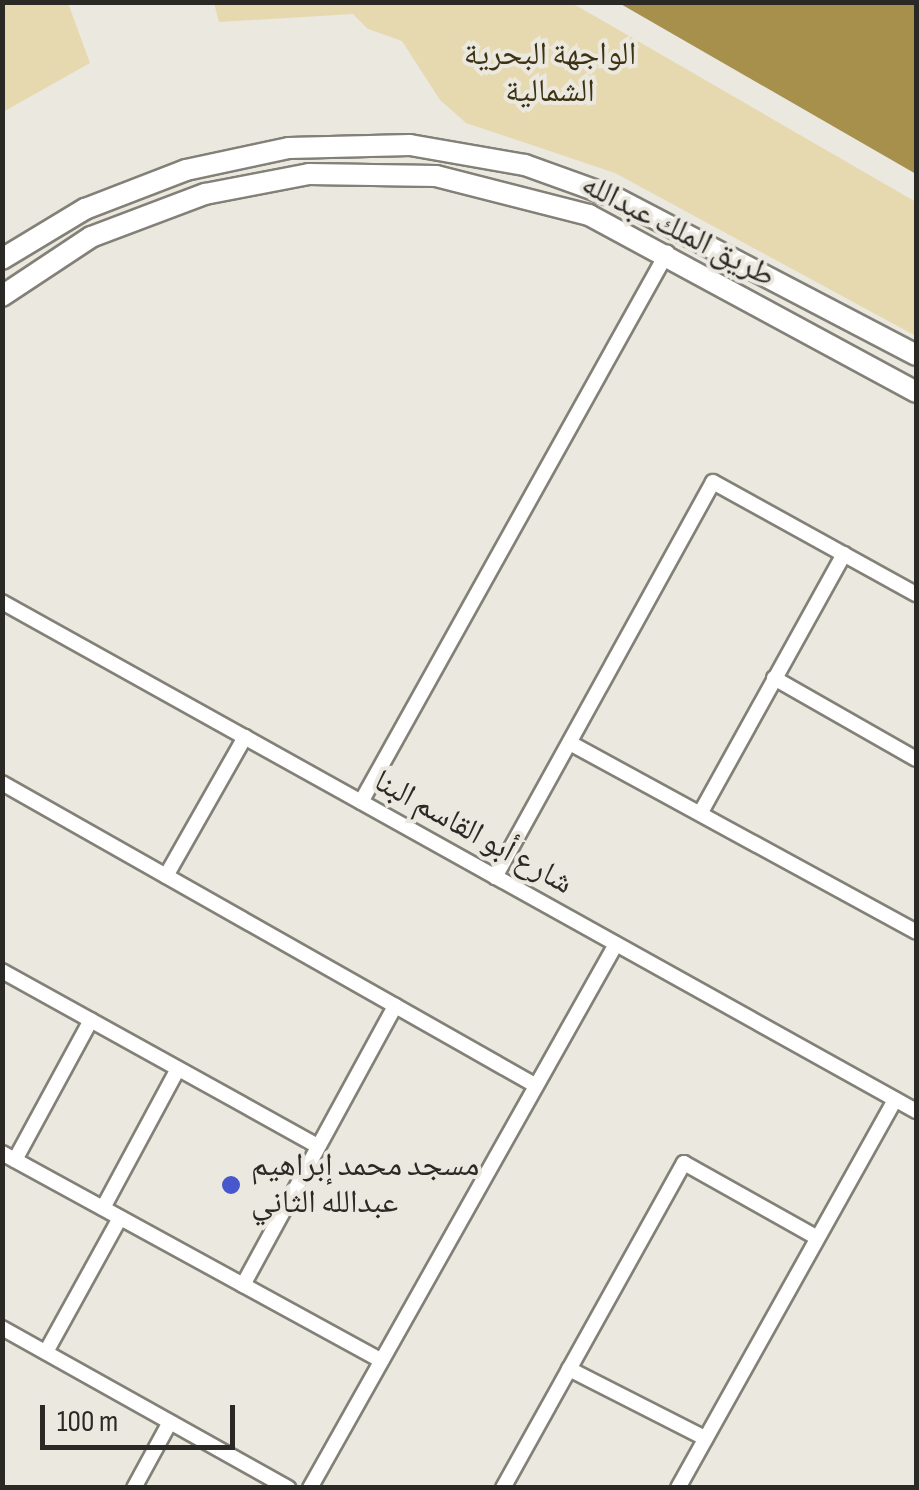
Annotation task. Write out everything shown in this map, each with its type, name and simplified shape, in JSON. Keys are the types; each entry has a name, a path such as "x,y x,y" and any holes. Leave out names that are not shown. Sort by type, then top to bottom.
{"street":[{"name":"طريق الملك عبدالله","path":"2,259 85,209 186,170 288,148 410,144 525,166 614,197 916,355"},
{"name":"طريق الملك عبدالله","path":"2,296 92,237 162,208 247,184 322,173 436,176 508,189 589,215 666,253 916,392"},
{"path":"361,802 666,253"},
{"path":"495,877 713,482 916,594"},
{"path":"701,812 844,554"},
{"name":"شارع أبو القاسم البنا","path":"2,602 916,1111"},
{"path":"774,678 916,759"},
{"path":"166,876 246,738"},
{"path":"570,743 916,932"},
{"path":"2,783 535,1086"},
{"path":"310,1488 616,944"},
{"path":"2,971 318,1146"},
{"path":"244,1285 395,1006"},
{"path":"92,1020 9,1156 380,1360"},
{"path":"103,1208 178,1069"},
{"path":"678,1488 894,1099"},
{"path":"503,1488 684,1163 816,1237"},
{"path":"46,1352 120,1218"},
{"path":"2,1328 288,1488"},
{"path":"569,1370 706,1438"},
{"path":"134,1488 170,1422"}],"green space":[{"path":"3,2 68,3 90,63 3,112"},
{"name":"الواجهة البحرية الشمالية","path":"214,3 572,3 916,202 916,336 615,173 466,123 440,100 402,41 368,29 353,14 219,22"}],"shaded area":[{"path":"619,3 916,3 916,174"}],"place":[{"name":"مسجد محمد إبراهيم عبدالله الثاني","path":"231,1185"}]}
